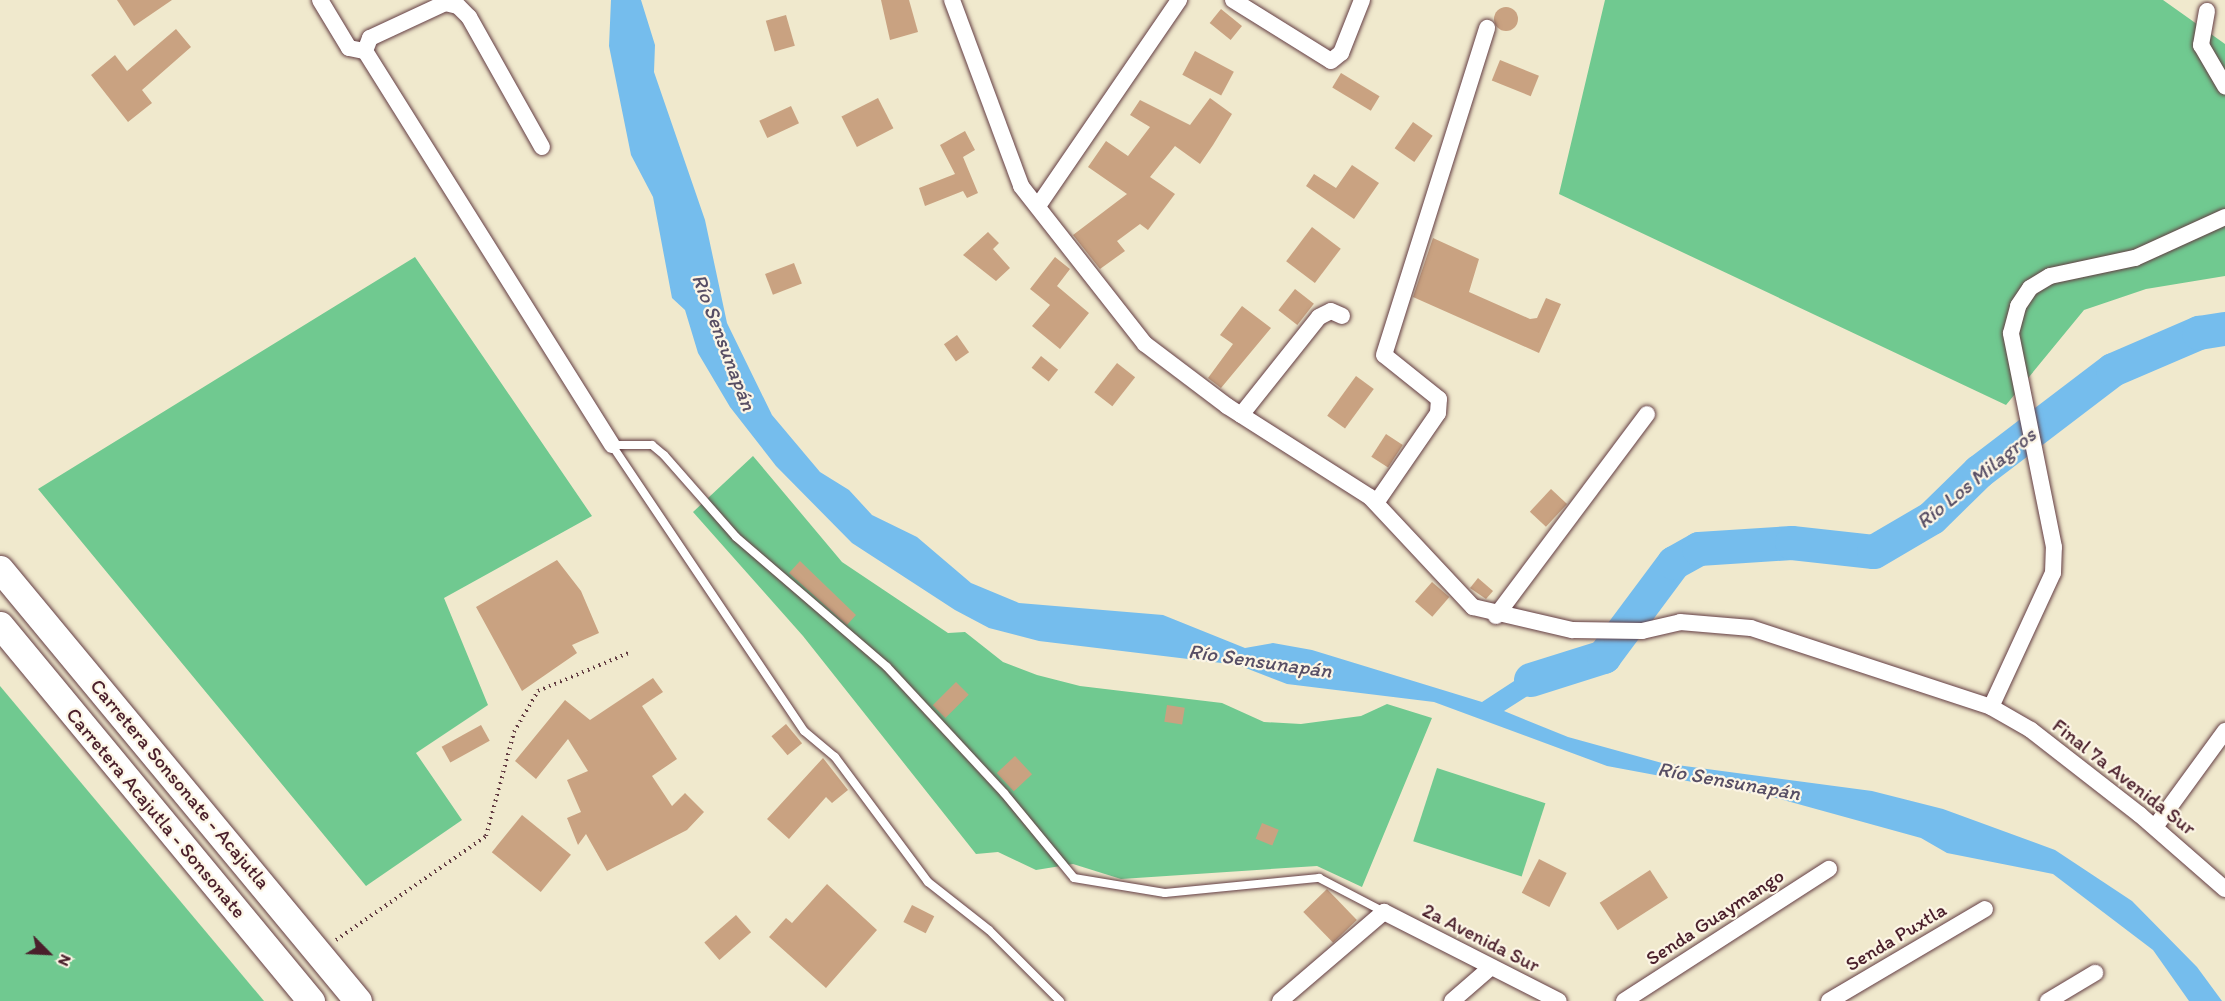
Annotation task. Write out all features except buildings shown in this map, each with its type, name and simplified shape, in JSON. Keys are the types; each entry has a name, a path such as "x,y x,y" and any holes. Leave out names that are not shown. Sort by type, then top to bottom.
{"highway":[{"name":"Carretera Sonsonate - Acajutla","path":"0,569 358,1001"},
{"name":"Carretera Acajutla - Sonsonate","path":"0,625 311,1001"}],"street":[{"path":"320,0 349,48 365,51 612,445"},
{"name":"Final 7a Avenida Sur","path":"952,0 1021,186 1145,344 1241,415 1376,503 1473,607 1496,616 1572,630 1642,631 1680,622 1751,627 1991,707 2031,730 2155,827 2225,889"},
{"path":"1038,206 1179,0"},
{"path":"1233,0 1331,61 1341,53 1362,0"},
{"path":"365,51 370,38 445,3 458,6 542,147"},
{"path":"2207,11 2201,45 2225,86"},
{"path":"1376,503 1438,413 1439,399 1384,355 1487,28"},
{"path":"1991,707 2053,573 2054,547 2034,463 2011,333 2030,288 2050,276 2135,258 2225,217"},
{"path":"1241,415 1319,317 1331,311 1342,315"},
{"path":"1496,616 1647,414"},
{"path":"2155,827 2225,731"},
{"name":"Senda Guaymango","path":"1624,1001 1828,868"},
{"name":"Senda Puxtla","path":"1829,1001 1985,909"},
{"path":"1280,1001 1384,912"},
{"name":"2a Avenida Sur","path":"1384,912 1558,1001"},
{"path":"1452,1001 1490,968"},
{"path":"2048,1001 2095,973"}],"lane":[{"path":"612,445 652,445 664,455 736,537 887,667 1012,801 1074,878 1165,893 1319,878 1384,912"},
{"path":"612,445 804,731 835,757 928,882 989,930 1060,1001"}],"path":[{"path":"319,952 486,836 514,732 538,691 631,652"}],"green space":[{"path":"1605,0 2163,0 2225,44 2225,276 2146,289 2084,310 2006,405 1559,194"},
{"path":"415,257 592,516 444,598 488,705 416,753 462,820 366,886 38,489"},
{"path":"753,456 842,562 948,633 965,632 1003,662 1037,675 1080,686 1222,703 1264,722 1301,724 1361,716 1387,704 1432,718 1362,887 1317,866 1121,879 1073,864 1036,870 998,852 976,854 803,636 693,512"},
{"path":"0,686 264,1001 0,1001"},
{"path":"1437,768 1545,803 1522,876 1413,841"}],"water":[{"name":"Río Sensunapán","path":"611,0 641,0 655,45 654,72 705,220 727,323 772,415 820,472 849,490 872,515 917,537 971,583 1019,603 1163,615 1245,648 1273,643 1312,650 1482,702 1540,664 1575,666 1504,711 1568,737 1662,763 1872,791 1943,809 2055,850 2132,901 2197,967 2222,1001 2189,1001 2153,950 2053,874 1947,853 1921,838 1773,797 1607,766 1434,702 1287,684 1238,665 1039,641 989,628 955,610 852,543 776,466 730,407 698,353 685,310 672,298 653,197 631,155 609,46"}],"waterway":[{"name":"Río Los Milagros","path":"1531,680 1604,657 1674,563 1699,549 1792,543 1874,552 1932,518 1979,472 2113,370 2199,333 2225,329"}]}
